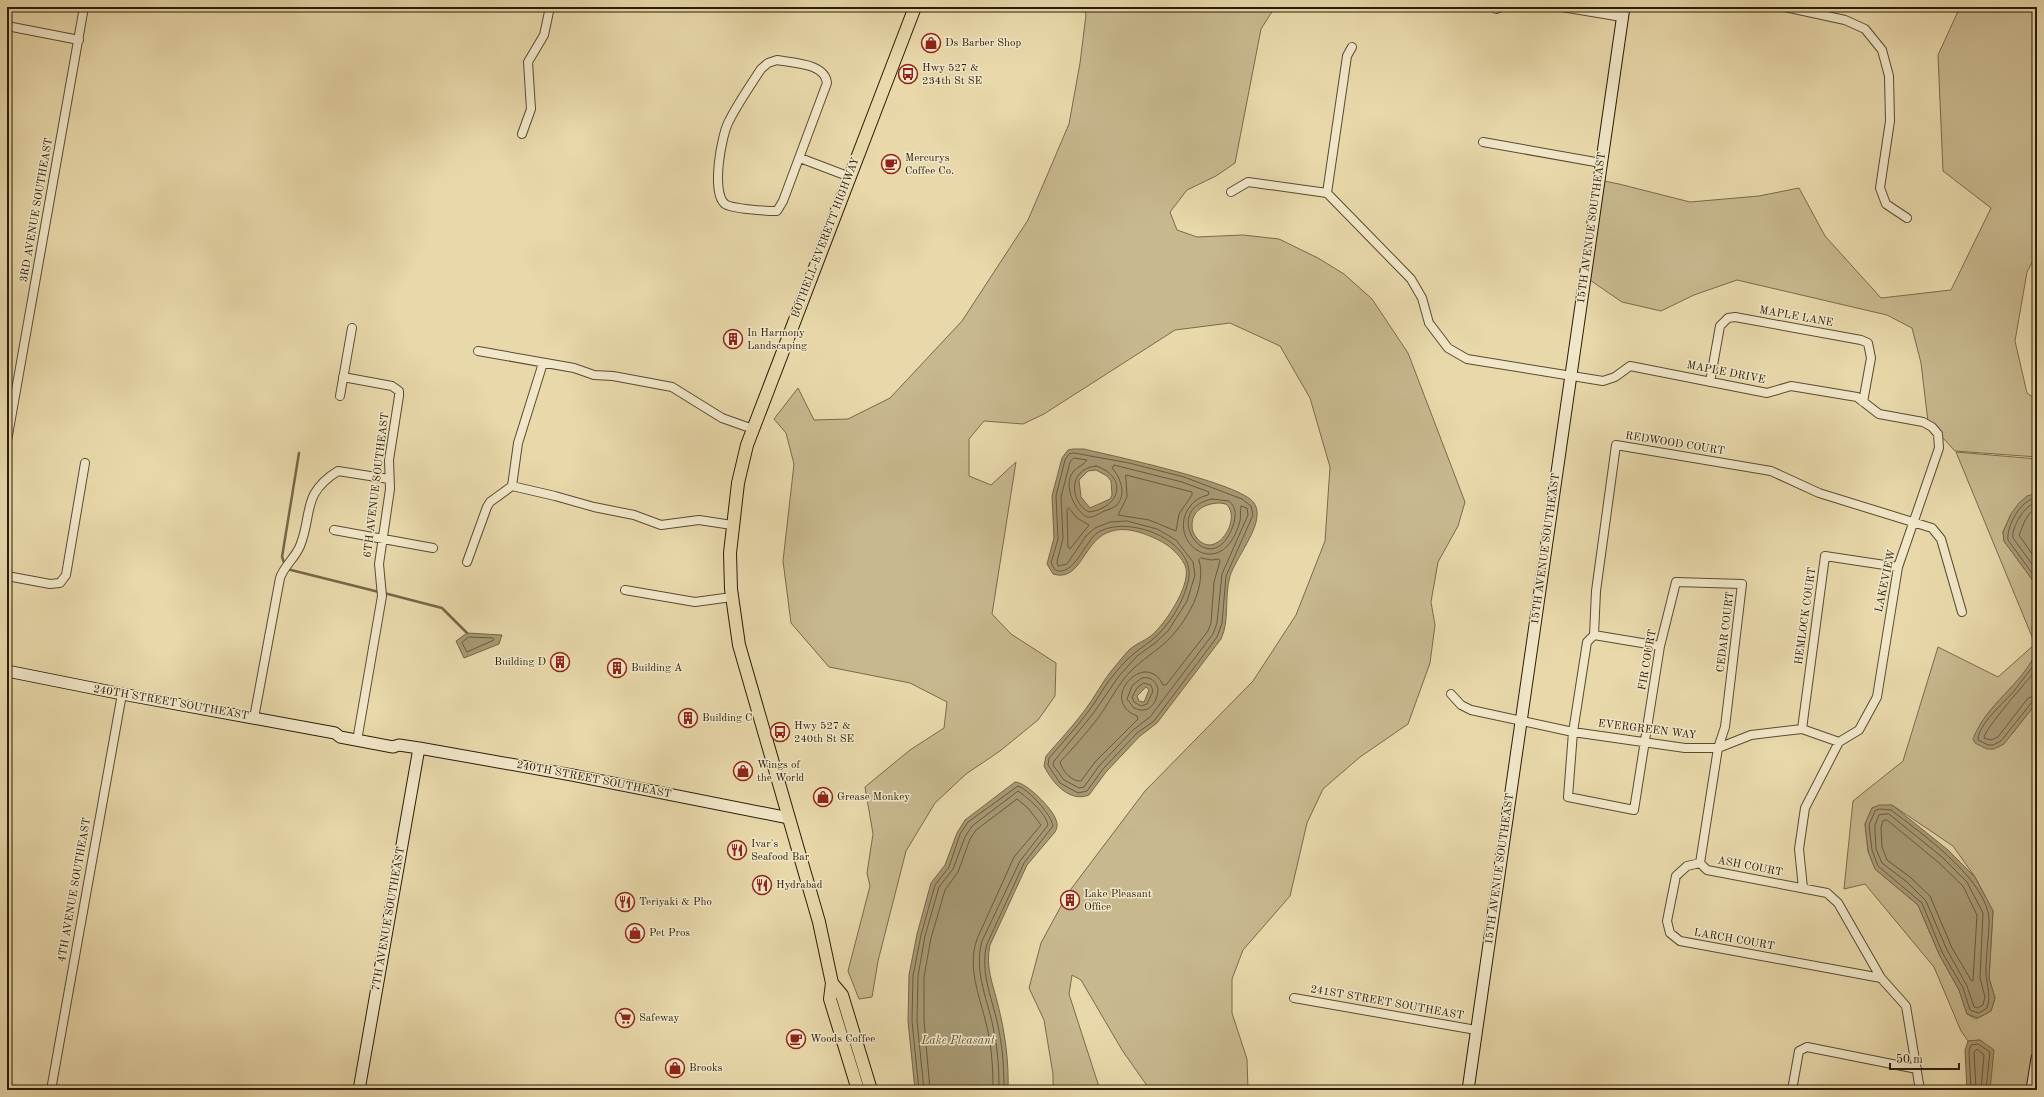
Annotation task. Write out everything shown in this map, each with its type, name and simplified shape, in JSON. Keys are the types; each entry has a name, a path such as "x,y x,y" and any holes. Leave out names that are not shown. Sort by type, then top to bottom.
{"main road":[{"name":"BOTHELL-EVERETT HIGHWAY","path":"858,1090 830,999 832,983 819,922 738,645 732,597 730,553 738,483 747,444 915,7"},
{"name":"BOTHELL-EVERETT HIGHWAY","path":"832,983 842,995 871,1090"}],"street":[{"name":"3RD AVENUE SOUTHEAST","path":"7,441 84,7"},
{"path":"522,134 531,109 528,62 544,35 547,27 550,7"},
{"path":"1562,7 1623,12"},
{"path":"1785,7 1845,20 1865,29 1882,50 1889,76 1890,121 1880,188 1886,204 1907,218"},
{"name":"15TH AVENUE SOUTHEAST","path":"1468,1090 1623,12"},
{"path":"7,26 79,40"},
{"path":"1231,192 1248,182 1326,193 1347,56 1352,47"},
{"path":"777,60 814,67 822,71 826,76 827,83 800,158 783,201 777,211 764,212 726,204 719,197 717,186 724,133 728,122 761,69 768,63 777,60"},
{"path":"1483,142 1601,163"},
{"path":"800,158 850,177"},
{"name":"MAPLE DRIVE","path":"1326,193 1411,279 1422,298 1429,324 1448,348 1467,359 1603,381 1615,377 1630,366 1766,393 1791,386 1856,397 1879,414 1923,422"},
{"name":"MAPLE LANE","path":"1710,382 1720,326 1728,318 1735,317 1862,340 1868,343 1871,358 1863,402"},
{"path":"340,396 352,328"},
{"path":"478,351 574,368 594,375 613,376 672,387 722,418 753,429"},
{"path":"466,562 490,502 512,486 518,443 543,363"},
{"name":"6TH AVENUE SOUTHEAST","path":"343,377 392,386 399,390 389,460 389,479 379,564 382,596 358,735"},
{"name":"LAKEVIEW","path":"1839,742 1859,730 1877,697 1898,566 1912,522 1939,448 1938,434 1932,427 1923,422"},
{"name":"REDWOOD COURT","path":"1594,635 1596,591 1616,445 1771,471 1819,493 1912,522"},
{"path":"7,576 50,584 60,582 66,575 85,463"},
{"path":"254,718 280,578 287,564 299,548 312,496 338,471 389,479"},
{"path":"512,486 594,507 634,515 661,525 699,520 732,525"},
{"path":"1912,522 1932,528 1941,539 1962,612"},
{"path":"334,530 433,548"},
{"name":"HEMLOCK COURT","path":"1802,728 1825,556 1898,566"},
{"name":"FIR COURT","path":"1572,732 1568,797 1634,810 1660,646 1676,582"},
{"name":"CEDAR COURT","path":"1676,582 1742,584 1725,727 1718,748"},
{"path":"625,590 695,602 732,597"},
{"path":"1572,732 1587,642 1594,635 1660,646"},
{"name":"240TH STREET SOUTHEAST","path":"7,671 122,694 335,733 340,737 393,747 399,745 567,774 788,818"},
{"name":"4TH AVENUE SOUTHEAST","path":"51,1090 122,694"},
{"name":"EVERGREEN WAY","path":"1451,694 1461,705 1471,710 1572,732 1685,748 1718,748 1751,735 1802,728 1839,742"},
{"name":"240TH STREET SOUTHEAST","path":"335,733 340,731 393,740 399,745"},
{"path":"1803,888 1799,849 1805,808 1839,742"},
{"name":"7TH AVENUE SOUTHEAST","path":"359,1090 418,748"},
{"path":"1700,862 1718,748"},
{"name":"ASH COURT","path":"1700,862 1707,870 1827,893 1838,903 1881,978"},
{"name":"LARCH COURT","path":"1700,862 1687,866 1676,876 1667,921 1670,934 1680,941 1881,978"},
{"path":"1881,978 1906,1006 1920,1090"},
{"name":"241ST STREET SOUTHEAST","path":"1294,998 1476,1030"},
{"path":"1792,1090 1799,1051 1807,1047 1917,1069"},
{"path":"2032,1090 2037,1058"}],"shaded area":[{"path":"1084,7 1275,7 1261,29 1235,163 1216,176 1187,190 1170,212 1177,230 1197,237 1243,235 1279,239 1318,258 1344,274 1372,299 1408,353 1465,502 1458,526 1438,562 1431,602 1435,625 1430,663 1408,724 1360,757 1323,789 1307,823 1290,896 1243,950 1232,979 1232,1013 1247,1059 1248,1090 1150,1090 1122,1050 1081,980 1072,975 1069,994 1100,1090 1053,1090 1053,1074 1044,1020 1029,988 1041,943 1068,893 1145,791 1253,681 1296,615 1325,541 1330,467 1310,398 1280,346 1230,323 1175,330 1044,414 1023,424 984,421 969,439 969,476 991,485 1016,462 992,614 1011,634 1056,663 1055,696 1038,720 1000,751 966,774 935,803 906,851 878,961 872,997 859,999 848,971 870,886 867,873 873,834 865,787 910,750 944,728 947,702 910,683 829,667 791,623 783,561 794,464 786,433 774,419 798,388 814,420 848,419 890,398 962,321 1028,220 1069,124 1080,63 1086,15"},
{"path":"1960,7 2037,7 2037,253 2027,272 2015,341 2027,393 2037,400 2037,457 1955,451 1928,422 1921,363 1912,328 1887,315 1737,280 1694,295 1661,311 1622,302 1581,274 1594,179 1690,202 1759,196 1799,188 1825,236 1881,298 1951,290 1991,208 1943,171 1938,55"},
{"path":"1956,452 2037,459 2037,494 2034,494 2011,514 2003,532 2004,541 2034,582 2036,594 2037,651 2020,678 1984,718 2012,734 2037,702 2037,1058 2031,1090 1990,1090 1990,1083 1980,1040 1968,1041 1961,1031 1934,967 1865,884 1844,889 1853,801 1903,761 1938,647 1998,677 2035,644","holes":["1892,805 1953,846 1975,877 1993,911 1989,978 1995,998 1991,1011 1976,1019 1967,1014 1959,990 1939,954 1918,905 1875,869 1868,851 1865,824 1872,808"]}],"water":[{"path":"1084,449 1202,479 1244,495 1254,503 1257,512 1257,519 1251,535 1230,576 1227,592 1224,632 1221,639 1157,723 1140,736 1106,772 1089,795 1082,797 1068,794 1056,784 1044,766 1046,756 1071,728 1089,705 1108,675 1130,649 1151,636 1163,623 1180,595 1186,576 1186,568 1177,554 1164,543 1132,530 1118,530 1102,535 1088,550 1077,566 1070,572 1063,575 1053,574 1047,564 1054,538 1052,496 1062,458 1068,450","holes":["1096,470 1107,476 1111,481 1112,495 1110,499 1090,508 1081,497 1079,480 1088,471","1214,503 1226,504 1231,511 1231,520 1223,537 1217,543 1209,545 1201,542 1193,532 1192,525 1193,519 1198,510","1146,687 1149,690 1144,702 1139,701 1137,696"]},
{"path":"2037,494 2037,639 2032,629 2036,594 2034,582 2004,541 2003,532 2011,514 2019,503 2027,496"},
{"path":"467,633 502,635 499,644 464,658 456,641"},
{"path":"2037,651 2037,702 2004,744 1994,749 1987,749 1975,743 1973,739 1986,715 2014,685"},
{"name":"Lake Pleasant","path":"1015,782 1026,786 1045,803 1054,815 1057,822 1057,828 1027,865 990,945 988,961 1005,1036 1008,1090 915,1090 908,1021 909,975 917,934 931,883 945,865 957,833 965,820"},
{"path":"1879,805 1892,805 1948,850 1975,877 1993,911 1989,978 1995,998 1991,1011 1978,1018 1967,1014 1959,990 1939,954 1918,905 1875,869 1868,851 1865,824 1872,808"},
{"path":"1980,1040 1994,1050 1990,1090 1967,1090 1965,1050 1968,1041"}],"waterway":[{"path":"285,565 282,557 299,453"},
{"path":"287,569 379,592"},
{"path":"384,593 442,608 467,633"}],"place":[{"name":"Ds Barber Shop","path":"931,43"},
{"name":"Hwy 527 & 234th St SE","path":"908,74"},
{"name":"Mercurys Coffee Co.","path":"891,164"},
{"name":"In Harmony Landscaping","path":"733,339"},
{"name":"Building D","path":"560,662"},
{"name":"Building A","path":"617,668"},
{"name":"Building C","path":"688,718"},
{"name":"Hwy 527 & 240th St SE","path":"780,732"},
{"name":"Wings of the World","path":"743,771"},
{"name":"Grease Monkey","path":"823,797"},
{"name":"Ivar's Seafood Bar","path":"737,850"},
{"name":"Hydrabad","path":"762,885"},
{"name":"Lake Pleasant Office","path":"1070,900"},
{"name":"Teriyaki & Pho","path":"625,902"},
{"name":"Pet Pros","path":"635,933"},
{"name":"Safeway","path":"625,1018"},
{"name":"Woods Coffee","path":"796,1039"},
{"name":"Brooks","path":"675,1068"}]}
